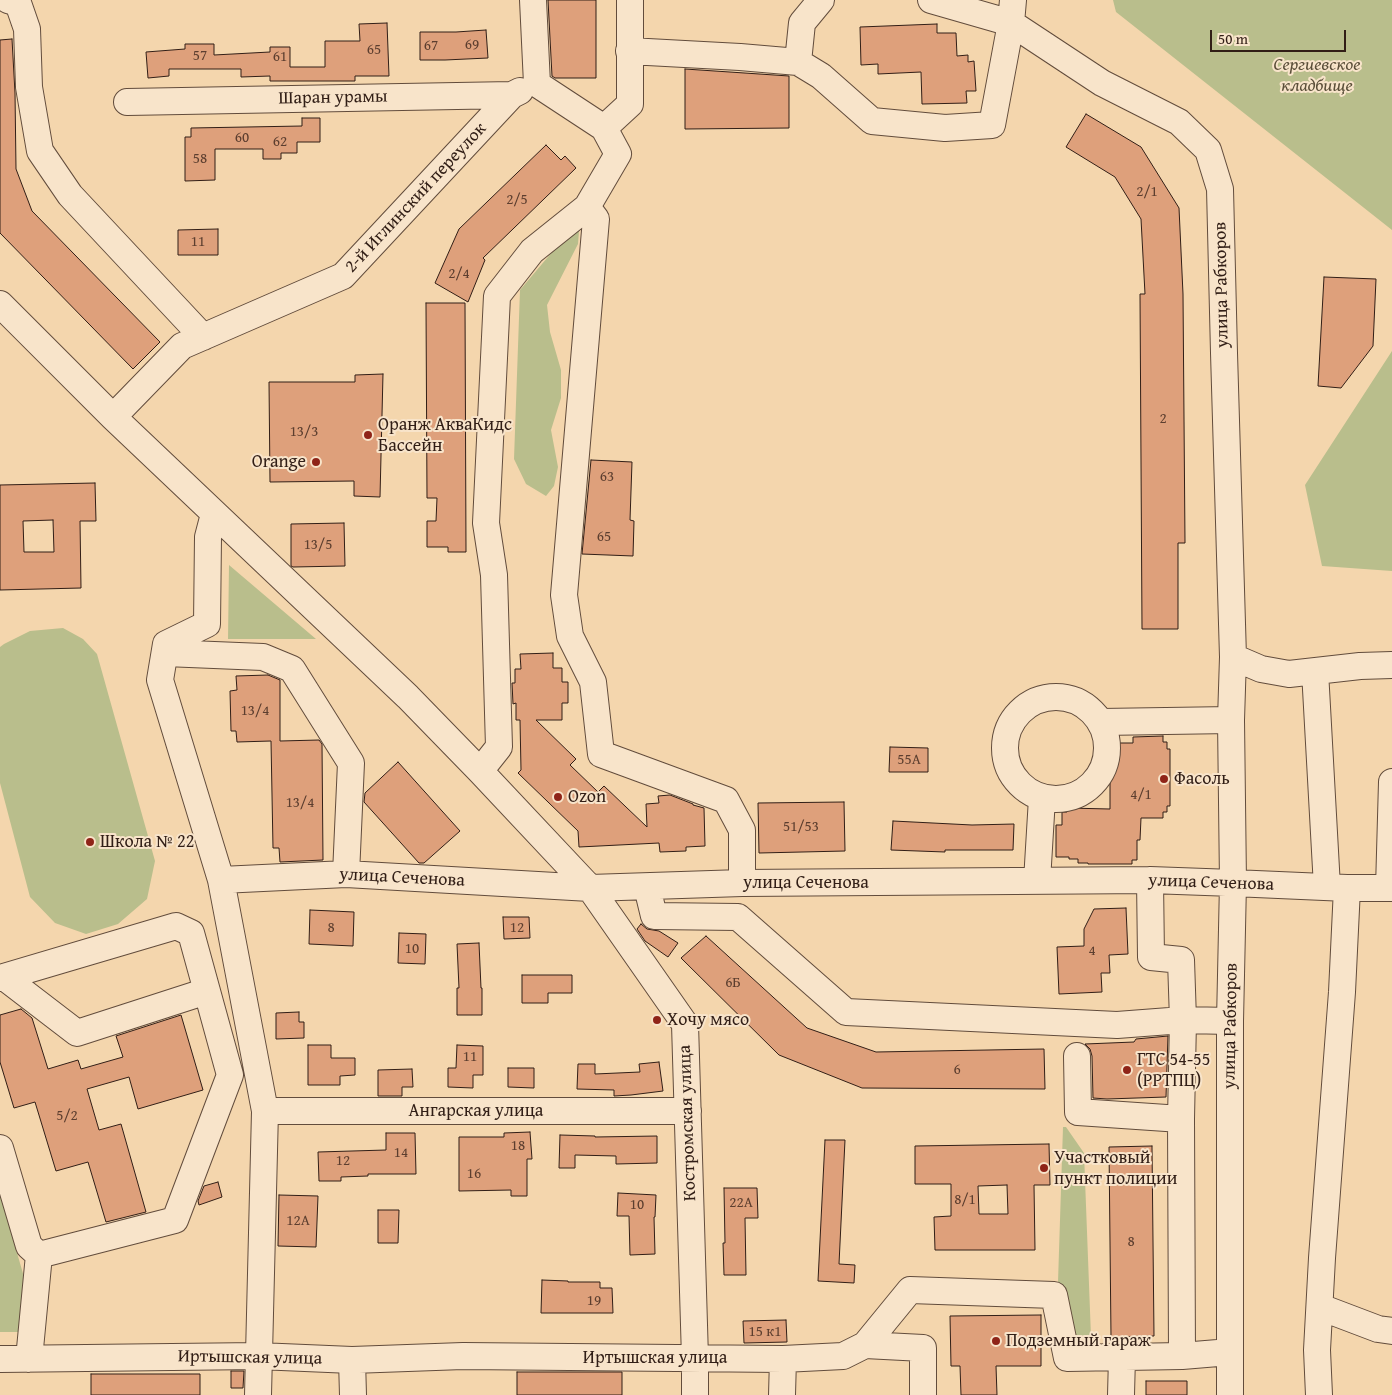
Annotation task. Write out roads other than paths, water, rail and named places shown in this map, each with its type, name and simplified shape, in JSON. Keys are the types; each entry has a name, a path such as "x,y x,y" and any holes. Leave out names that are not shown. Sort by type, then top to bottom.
{"street":[{"path":"8,0 18,3 27,29 29,87 40,152 70,195 203,337"},
{"path":"480,771 499,747 494,574 486,523 497,296 532,251 587,208 618,154 604,128 537,84 533,0"},
{"path":"604,128 630,104 630,0"},
{"path":"798,62 802,23 821,0"},
{"name":"улица Рабкоров","path":"931,0 1012,11 1102,83 1179,122 1208,150 1220,189 1233,657 1231,720 1233,883 1230,1021 1230,1395"},
{"path":"629,51 798,62 821,76 872,121 946,128 992,125 1012,11"},
{"name":"Шаран урамы","path":"127,102 512,95 537,84"},
{"name":"2-й Иглинский переулок","path":"112,417 182,346 342,276 512,95"},
{"path":"587,208 596,219 564,595 570,636 593,682 601,754 726,800 742,830 742,883"},
{"name":"Костромская улица","path":"0,304 112,417 408,697 480,771 590,888 685,1024 695,1395"},
{"path":"214,514 208,537 207,624 166,644 160,680 221,880 265,1111 258,1395"},
{"path":"165,653 263,657 292,669 351,764 346,874"},
{"path":"1233,657 1261,669 1289,674 1360,666 1392,665"},
{"path":"1315,672 1337,887 1342,992 1322,1258 1317,1350 1319,1395"},
{"path":"1056,697 1074,700 1090,709 1101,722 1107,739 1107,757 1101,774 1089,788 1078,795 1060,800 1042,798 1032,794 1018,782 1007,764 1005,746 1008,729 1018,714 1039,700 1056,697"},
{"path":"1101,722 1231,720"},
{"path":"1390,888 1392,782"},
{"path":"1037,881 1042,798"},
{"name":"улица Сеченова","path":"221,880 346,874 590,888 742,883 1150,880 1390,888"},
{"path":"1150,880 1151,957 1181,960 1183,1020 1181,1119 1182,1356"},
{"path":"647,887 654,916 738,917 846,1012 1116,1025 1183,1020 1230,1021"},
{"path":"2,977 176,926 191,934 230,1076 175,1220 39,1255"},
{"path":"2,977 77,1033 207,991"},
{"path":"1077,1056 1078,1112 1181,1119"},
{"name":"Ангарская улица","path":"265,1111 688,1111"},
{"path":"0,1148 29,1246 39,1255"},
{"path":"29,1359 39,1255"},
{"name":"Иртышская улица","path":"0,1359 258,1356 352,1360 463,1356 784,1359 843,1356 865,1345 910,1290 1054,1295 1067,1358 1182,1356 1230,1352"},
{"path":"1320,1307 1378,1329 1392,1331"},
{"path":"865,1345 923,1348 923,1395"},
{"path":"1122,1357 1122,1395"},
{"path":"782,1395 784,1359"},
{"path":"352,1360 353,1395"}],"place":[{"name":"Оранж АкваКидс Бассейн","path":"368,435"},
{"name":"Orange","path":"316,462"},
{"name":"Фасоль","path":"1164,779"},
{"name":"Ozon","path":"558,797"},
{"name":"Школа № 22","path":"90,842"},
{"name":"Хочу мясо","path":"657,1020"},
{"name":"ГТС 54-55 (РРТПЦ)","path":"1127,1070"},
{"name":"Участковый пункт полиции","path":"1044,1168"},
{"name":"Подземный гараж","path":"996,1341"}],"park label":[{"name":"Сергиевское кладбище","path":"1317,75"}]}
